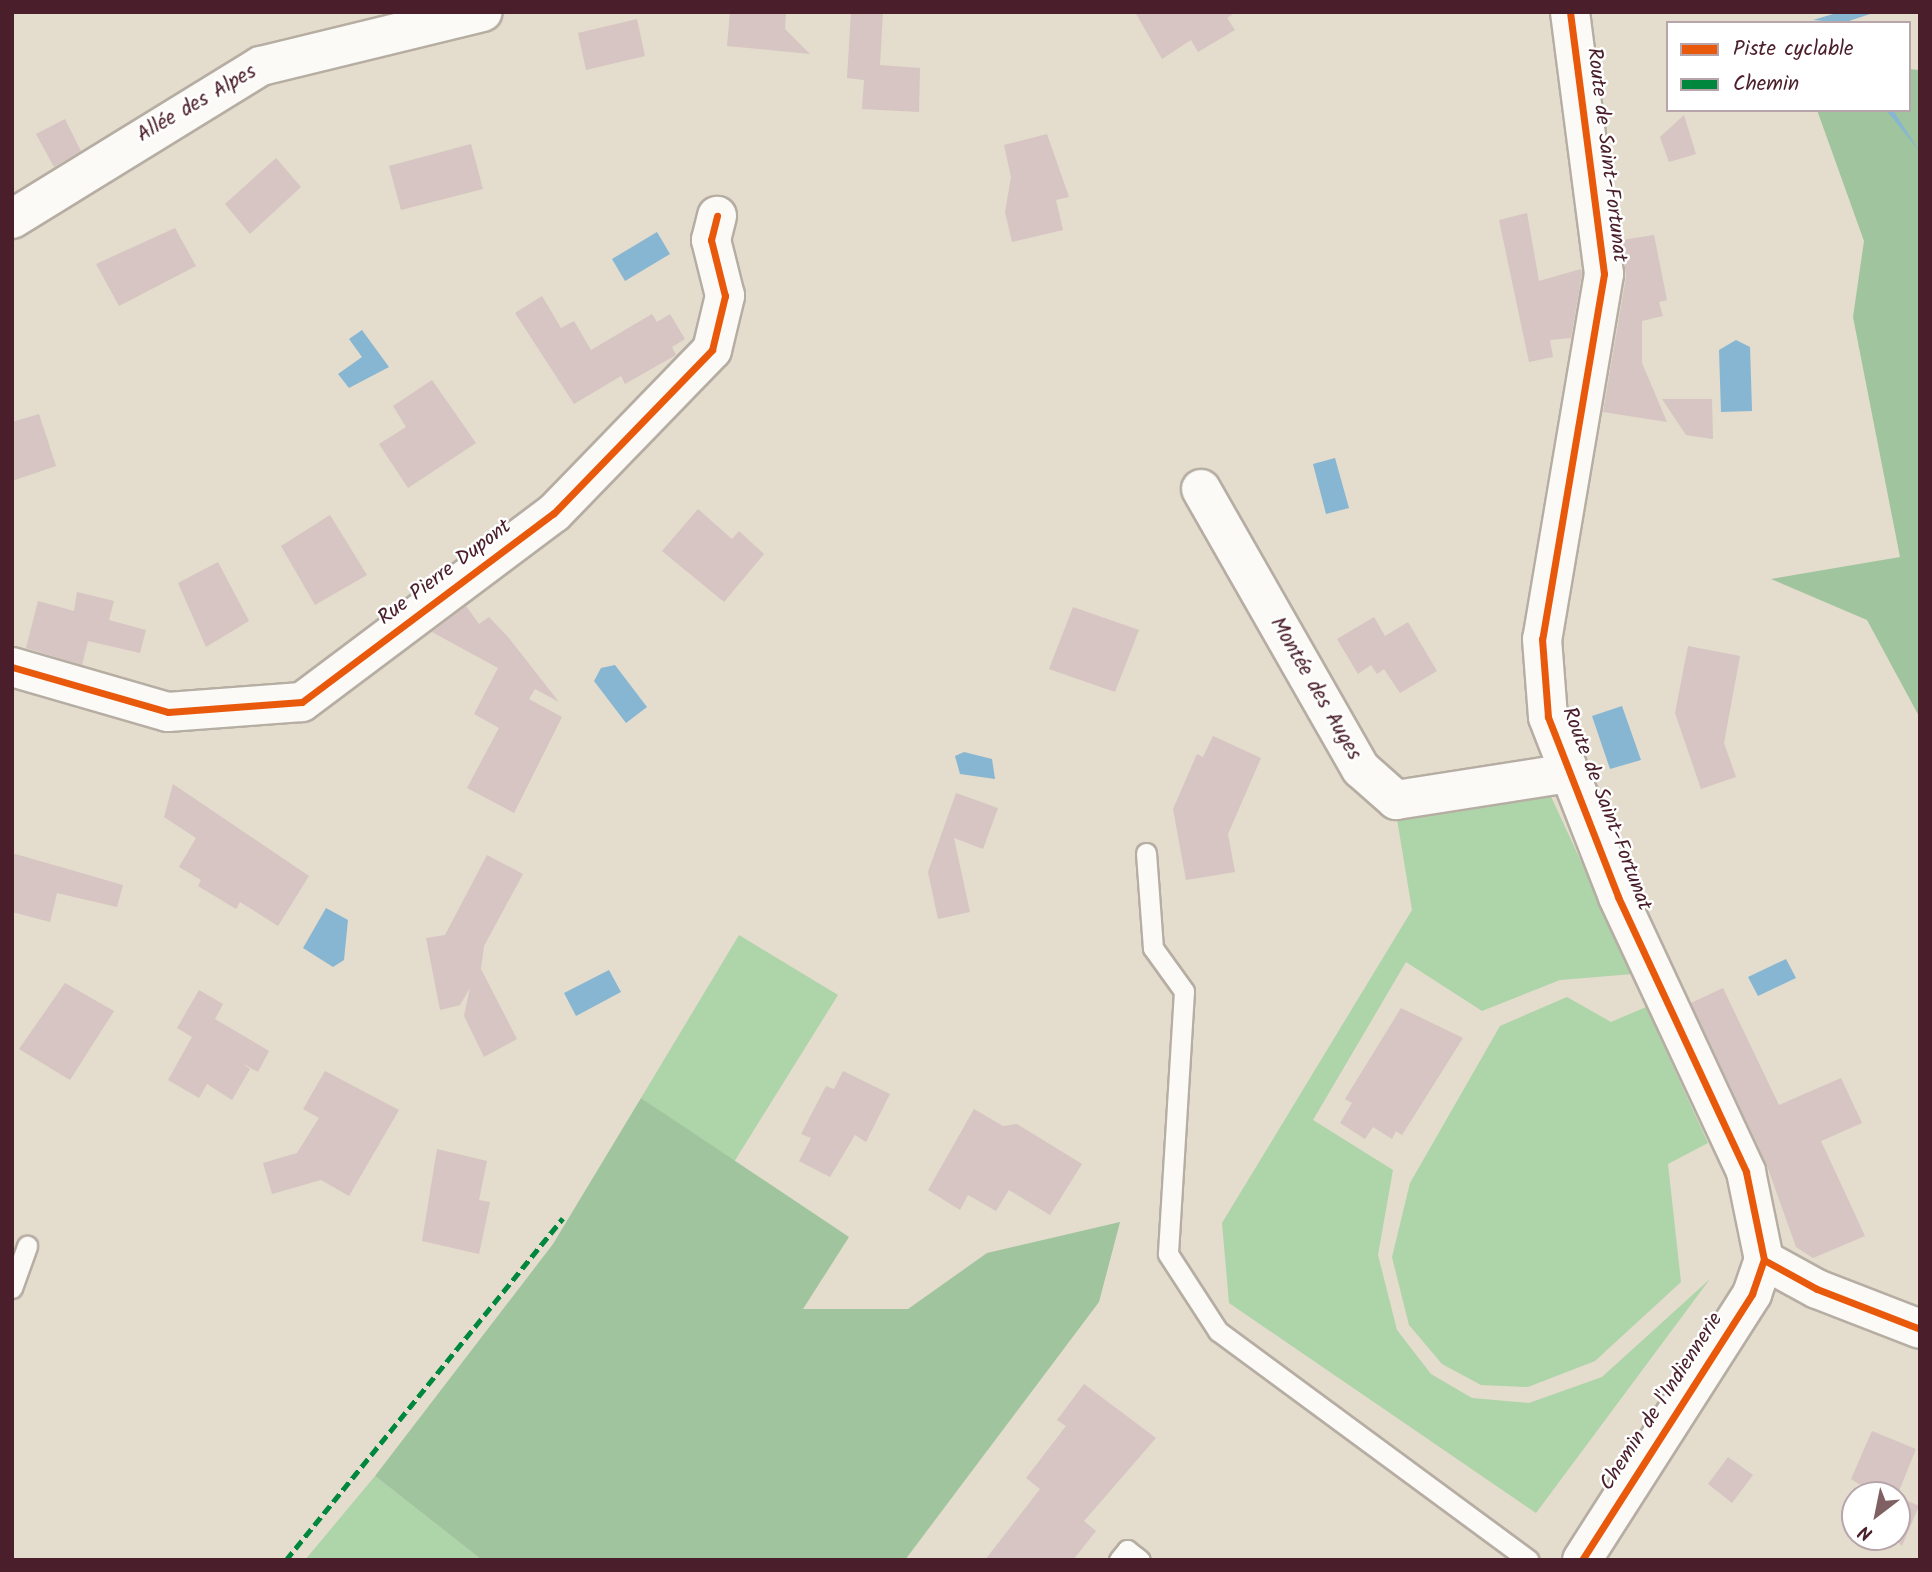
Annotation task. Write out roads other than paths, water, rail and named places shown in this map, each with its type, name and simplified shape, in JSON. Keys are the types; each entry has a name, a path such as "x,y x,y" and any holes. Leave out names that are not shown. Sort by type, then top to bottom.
{"street":[{"name":"Allée des Alpes","path":"12,219 261,66 483,12"},
{"name":"Route de Saint-Fortunat","path":"1570,12 1604,274 1542,639 1548,717 1618,897 1746,1172 1764,1260"},
{"name":"Rue Pierre Dupont","path":"12,667 168,712 302,702 554,513 712,350 725,296 711,240 717,216"},
{"name":"Montée des Auges","path":"1201,489 1361,769 1396,800 1569,773"},
{"path":"1764,1260 1817,1290 1920,1329"},
{"name":"Chemin de l'Indiennerie","path":"1582,1560 1752,1294 1764,1260"}],"lane":[{"path":"1146,853 1153,948 1184,991 1168,1254 1218,1331 1529,1560"},
{"path":"16,1280 27,1246"},
{"path":"1119,1560 1127,1550 1140,1560"}],"water":[{"path":"1840,12 1876,12 1849,21 1813,20"},
{"path":"1888,112 1894,112 1920,152"},
{"path":"657,232 670,254 625,281 612,259"},
{"path":"362,330 389,367 349,388 338,374 362,357 349,339"},
{"path":"1736,340 1750,347 1752,411 1721,412 1719,350"},
{"path":"1335,458 1349,508 1326,514 1313,464"},
{"path":"615,665 647,707 626,723 594,681 601,668"},
{"path":"1622,706 1641,760 1610,769 1592,716"},
{"path":"964,752 992,759 995,779 960,774 955,756"},
{"path":"326,908 348,920 344,960 333,967 303,948"},
{"path":"1786,959 1796,978 1758,996 1748,977"},
{"path":"609,970 621,992 576,1016 564,993"}]}
